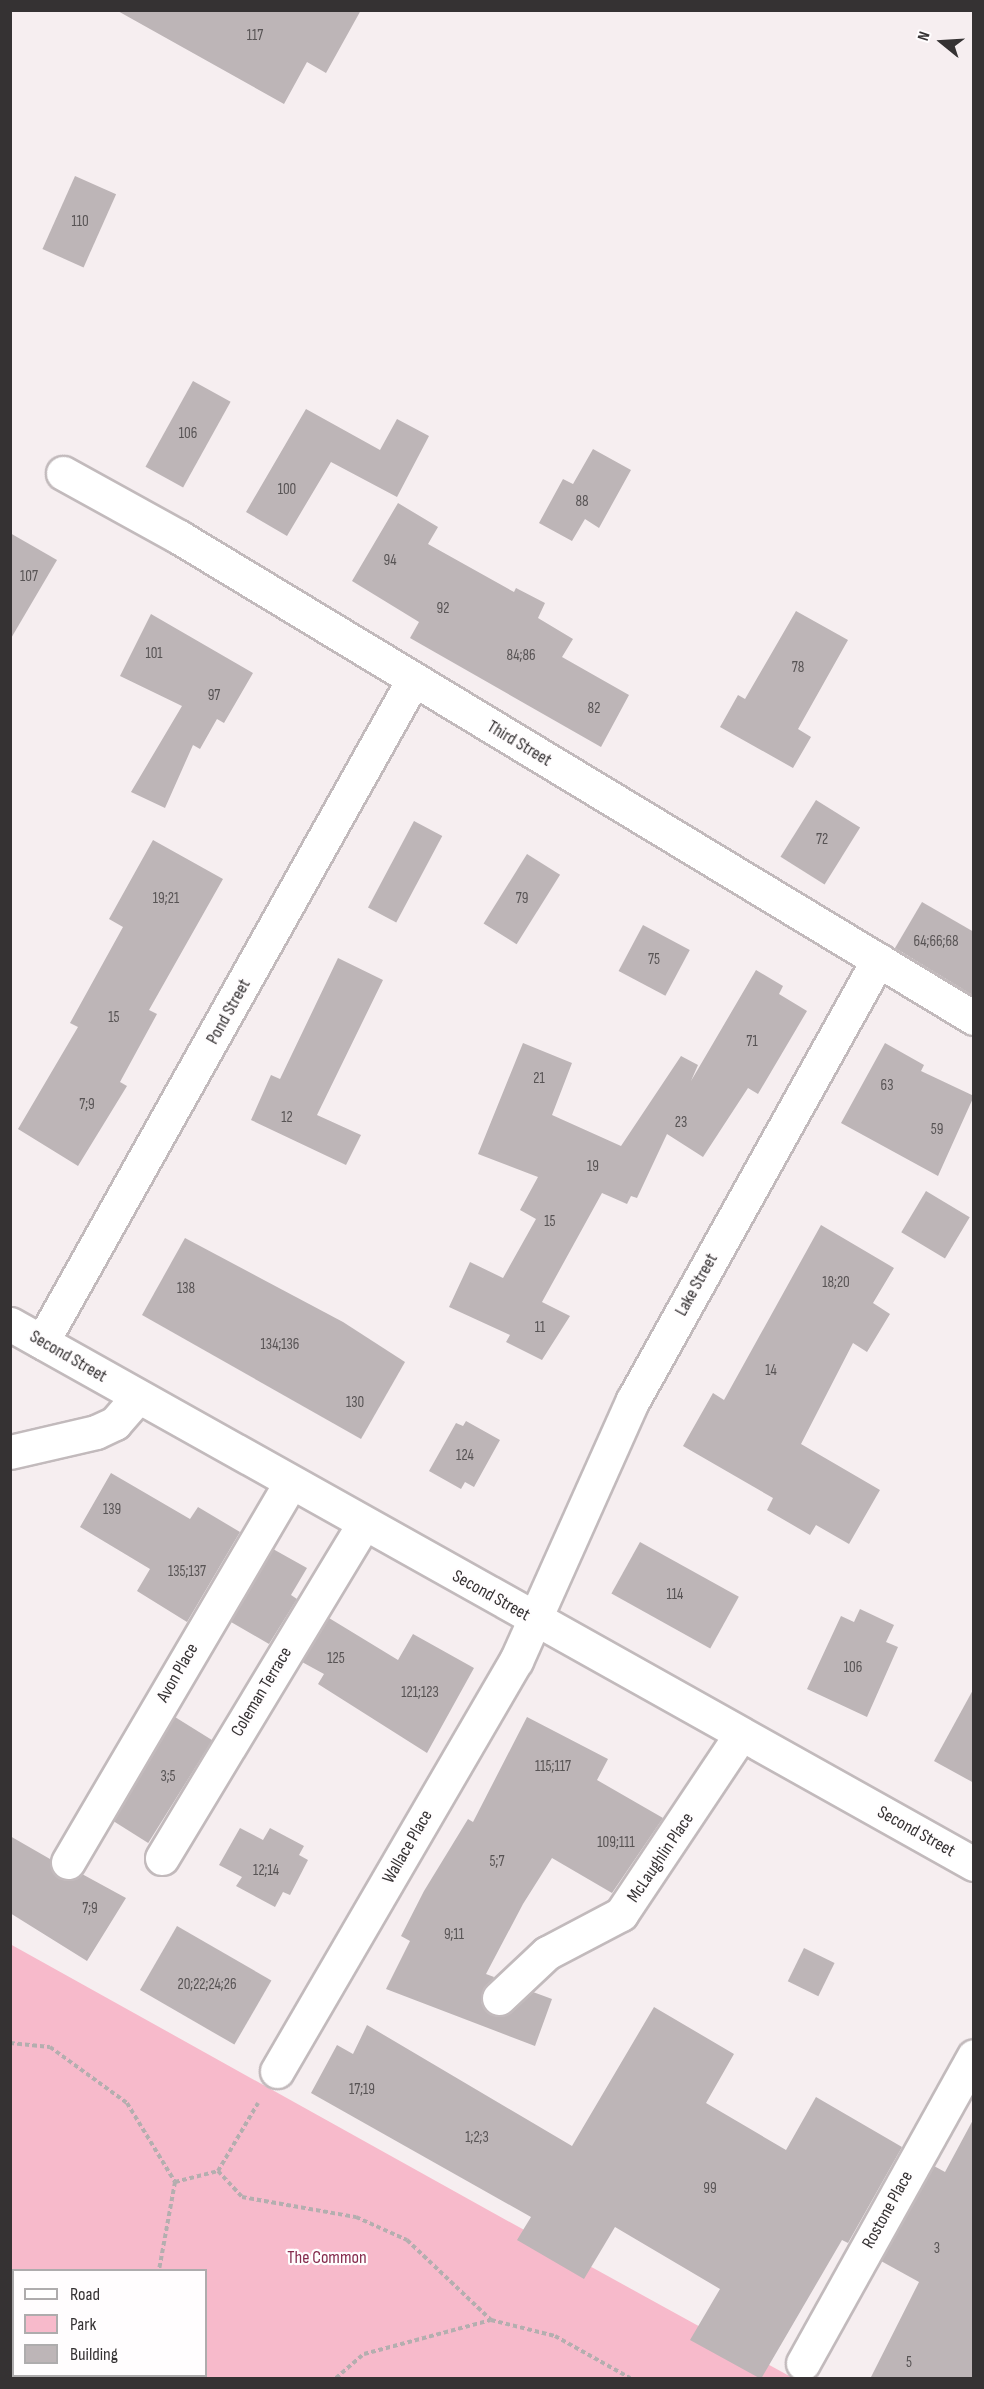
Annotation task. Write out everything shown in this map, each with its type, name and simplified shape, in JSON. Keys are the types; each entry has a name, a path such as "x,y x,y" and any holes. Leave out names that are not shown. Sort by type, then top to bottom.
{"street":[{"name":"Third Street","path":"63,473 413,680 974,1018"},
{"name":"Pond Street","path":"42,1342 413,680"},
{"name":"Lake Street","path":"537,1621 633,1400 878,960"},
{"name":"Second Street","path":"10,1324 289,1485 974,1864"},
{"path":"10,1452 96,1432 115,1423 137,1398"},
{"name":"Avon Place","path":"68,1862 289,1485"},
{"name":"Coleman Terrace","path":"162,1858 363,1526"},
{"name":"Wallace Place","path":"277,2071 537,1621"},
{"name":"McLaughlin Place","path":"499,1998 547,1953 621,1914 741,1734"},
{"name":"Rostone Place","path":"803,2364 974,2056"}],"path":[{"path":"10,2043 50,2047 127,2103 175,2182 159,2269"},
{"path":"175,2182 218,2171 277,2071"},
{"path":"218,2171 242,2197 356,2217 407,2240 491,2320"},
{"path":"336,2379 364,2354 491,2320 555,2336 630,2379"}],"green space":[{"name":"The Common","path":"10,1944 506,2220 793,2378 11,2378"}],"building":[{"path":"116,10 361,10 326,73 307,62 284,104"},
{"path":"75,176 116,194 84,267 42,249"},
{"path":"193,381 231,402 183,488 145,467"},
{"path":"306,409 380,450 397,419 429,436 397,497 331,462 287,536 246,512"},
{"path":"593,449 631,470 599,528 585,519 572,541 539,523 563,479 573,484"},
{"path":"398,503 438,527 428,544 514,592 516,588 545,603 538,618 573,639 562,657 629,695 601,747 410,638 419,622 352,581"},
{"path":"10,533 57,560 10,640"},
{"path":"796,611 848,640 798,729 811,737 793,768 720,727 738,695 745,699"},
{"path":"151,614 253,673 224,723 217,719 200,749 193,745 165,808 131,792 182,706 120,676"},
{"path":"816,800 860,828 825,884 780,857"},
{"path":"414,821 442,836 396,923 368,908"},
{"path":"153,840 223,879 149,1010 157,1014 120,1082 127,1086 78,1166 18,1129 78,1027 70,1023 123,927 109,919"},
{"path":"527,854 560,875 517,944 484,924"},
{"path":"922,902 974,932 974,996 895,948"},
{"path":"643,925 690,950 665,996 619,971"},
{"path":"338,958 383,980 317,1115 361,1135 346,1165 251,1120 271,1075 280,1079"},
{"path":"756,970 783,986 779,994 807,1011 758,1094 748,1088 703,1157 667,1134 637,1198 631,1196 627,1204 602,1193 542,1302 570,1316 542,1360 506,1342 510,1335 449,1307 470,1262 503,1278 536,1219 520,1210 538,1177 478,1154 523,1043 572,1063 552,1115 621,1146 681,1056 698,1065 691,1081"},
{"path":"885,1043 924,1065 921,1071 974,1096 938,1176 841,1123"},
{"path":"926,1191 970,1217 945,1258 901,1232"},
{"path":"821,1225 894,1268 873,1303 890,1314 867,1352 853,1343 801,1444 880,1490 849,1544 816,1525 810,1535 767,1510 773,1498 683,1446 713,1393 724,1400"},
{"path":"185,1238 343,1322 405,1362 361,1439 142,1315"},
{"path":"466,1421 500,1440 474,1487 465,1482 461,1489 429,1471 456,1423 463,1426"},
{"path":"111,1473 190,1519 198,1507 240,1532 187,1622 137,1591 150,1569 80,1527"},
{"path":"640,1542 739,1597 710,1648 611,1594"},
{"path":"273,1549 307,1568 291,1595 297,1599 269,1644 231,1622"},
{"path":"860,1609 894,1625 886,1642 898,1647 867,1717 807,1689 841,1616 854,1622"},
{"path":"329,1618 398,1660 413,1634 474,1668 427,1753 318,1684 324,1674 302,1662"},
{"path":"974,1688 974,1783 934,1761"},
{"path":"175,1717 212,1740 148,1843 111,1820"},
{"path":"527,1717 608,1759 597,1780 663,1818 612,1893 552,1858 523,1904 486,1974 494,1977 481,2002 486,2011 503,2016 533,1992 552,1999 535,2046 386,1989 410,1941 401,1936 424,1891 468,1819 473,1822"},
{"path":"240,1828 263,1840 270,1828 304,1846 299,1855 308,1860 290,1895 283,1892 275,1907 236,1886 242,1877 219,1865"},
{"path":"10,1836 50,1859 59,1878 82,1874 126,1898 87,1961 10,1913"},
{"path":"177,1926 271,1980 234,2045 140,1990"},
{"path":"804,1948 835,1963 818,1996 788,1981"},
{"path":"654,2007 734,2054 706,2103 786,2150 816,2097 902,2147 848,2243 842,2240 761,2379 690,2340 720,2289 615,2227 584,2279 517,2240 531,2217 311,2093 337,2045 353,2054 367,2025 572,2146"},
{"path":"974,2118 974,2379 870,2379 919,2282 881,2261 934,2166 945,2172"}]}
